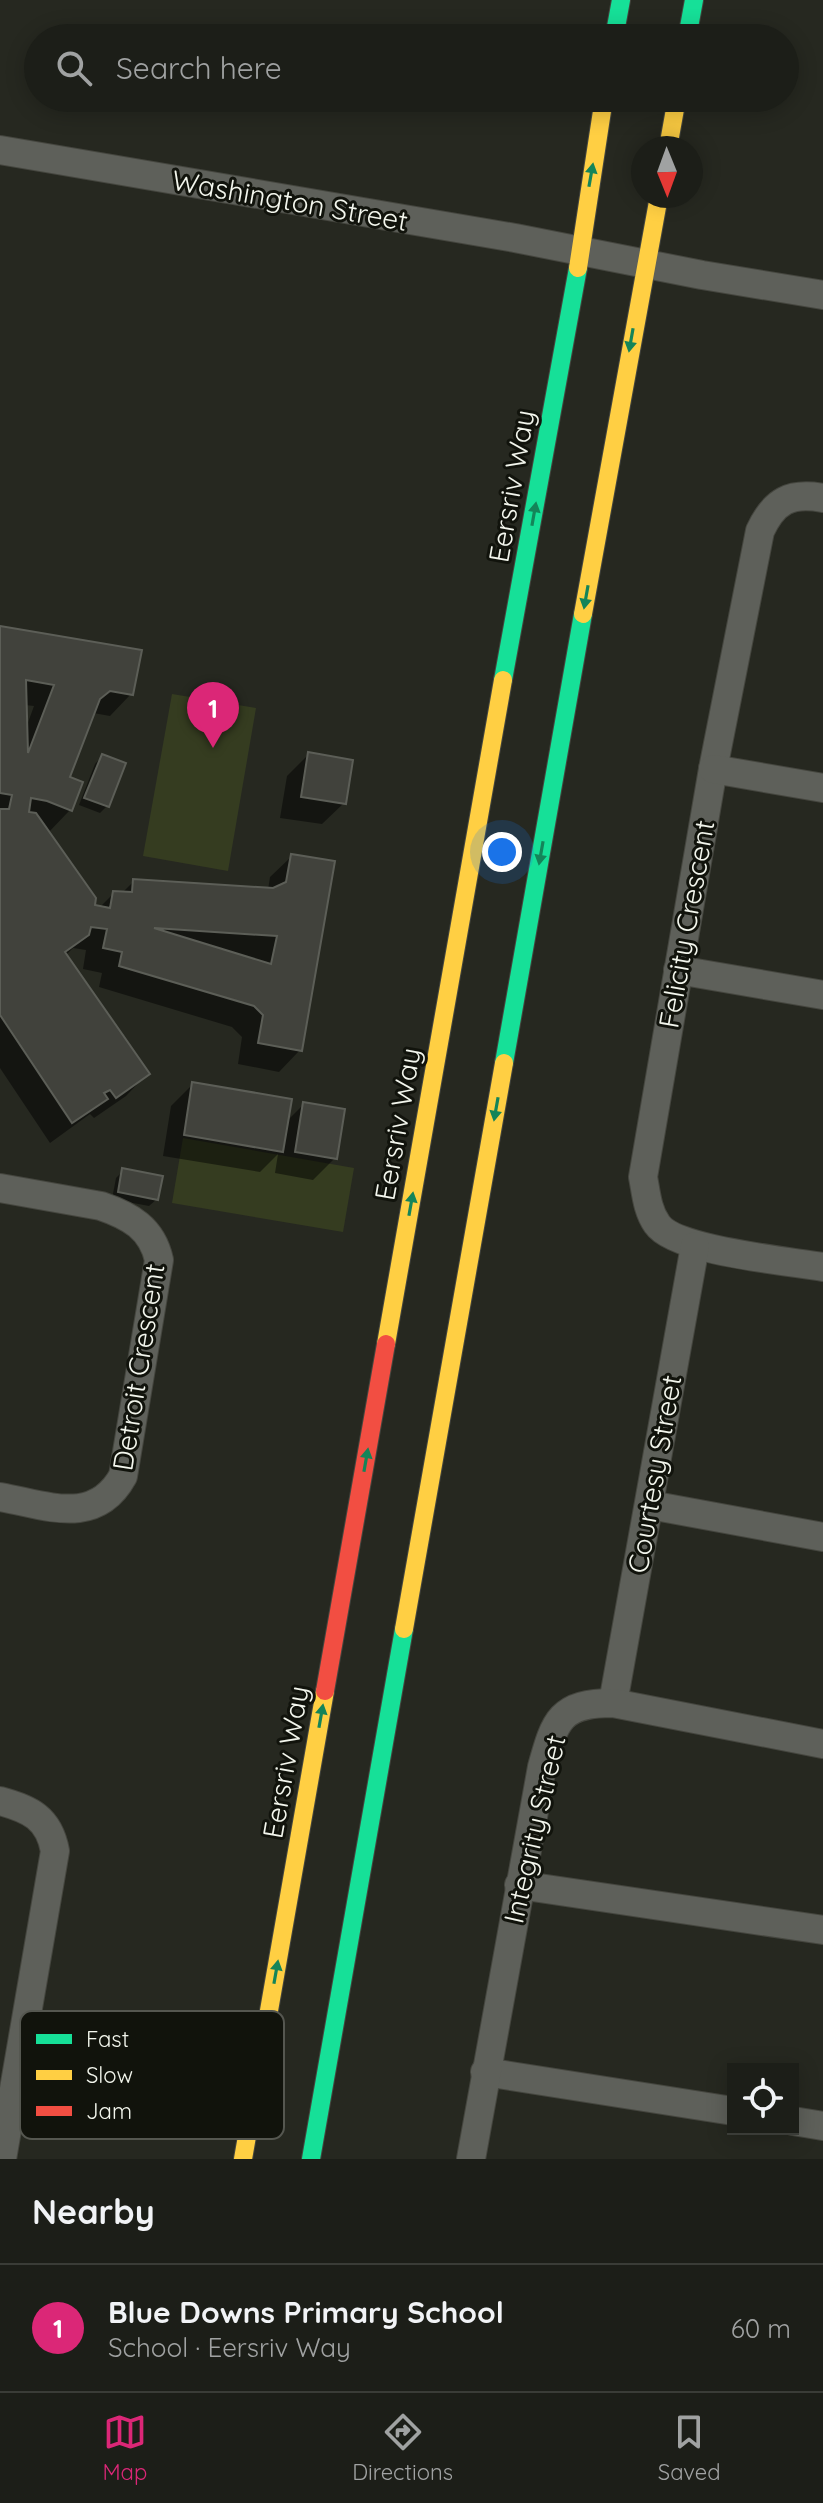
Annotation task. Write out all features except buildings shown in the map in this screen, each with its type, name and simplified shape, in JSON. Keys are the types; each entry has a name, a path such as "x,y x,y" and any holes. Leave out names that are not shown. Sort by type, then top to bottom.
{"main road":[{"path":"617,24 621,0"},
{"path":"690,24 694,0"},
{"name":"Eersriv Way","path":"269,2011 489,758 570,318 602,112"},
{"path":"670,136 674,112"},
{"path":"311,2159 657,208"},
{"name":"Eersriv Way","path":"243,2159 247,2139"}],"street":[{"name":"Washington Street","path":"0,150 823,295"},
{"name":"Felicity Crescent","path":"823,498 810,495 780,502 772,509 760,531 713,769 643,1177 649,1209 658,1226 672,1237 695,1246 823,1267"},
{"path":"713,769 823,788"},
{"path":"678,970 823,995"},
{"name":"Detroit Crescent","path":"0,1188 101,1206 116,1212 141,1225 156,1247 159,1260 123,1476 117,1486 100,1503 81,1509 0,1497"},
{"name":"Courtesy Street","path":"613,1703 695,1246"},
{"path":"650,1505 823,1537"},
{"name":"Integrity Street","path":"471,2159 542,1767 556,1724 563,1715 588,1703 613,1703 823,1744"},
{"path":"0,1801 17,1806 42,1820 49,1828 55,1851 24,2011"},
{"path":"519,1885 823,1930"},
{"path":"2,2159 5,2111 20,2033"},
{"path":"485,2072 727,2110"},
{"path":"799,2122 823,2126"}],"green space":[{"path":"172,694 256,708 228,871 143,856"},
{"path":"183,1138 354,1168 343,1232 172,1203"}],"traffic: fast":[{"path":"617,24 621,0"},
{"path":"690,24 694,0"},
{"path":"503,680 578,268"},
{"path":"504,1063 583,614"},
{"path":"311,2159 404,1629"}],"traffic: slow":[{"path":"578,268 602,112"},
{"path":"670,136 674,112"},
{"path":"583,614 657,208"},
{"path":"386,1344 503,680"},
{"path":"404,1629 504,1063"},
{"path":"269,2011 325,1691"},
{"path":"243,2159 247,2139"}],"traffic: jam":[{"path":"325,1691 386,1344"}],"place":[{"name":"Blue Downs Primary School","path":"213,748"}]}
